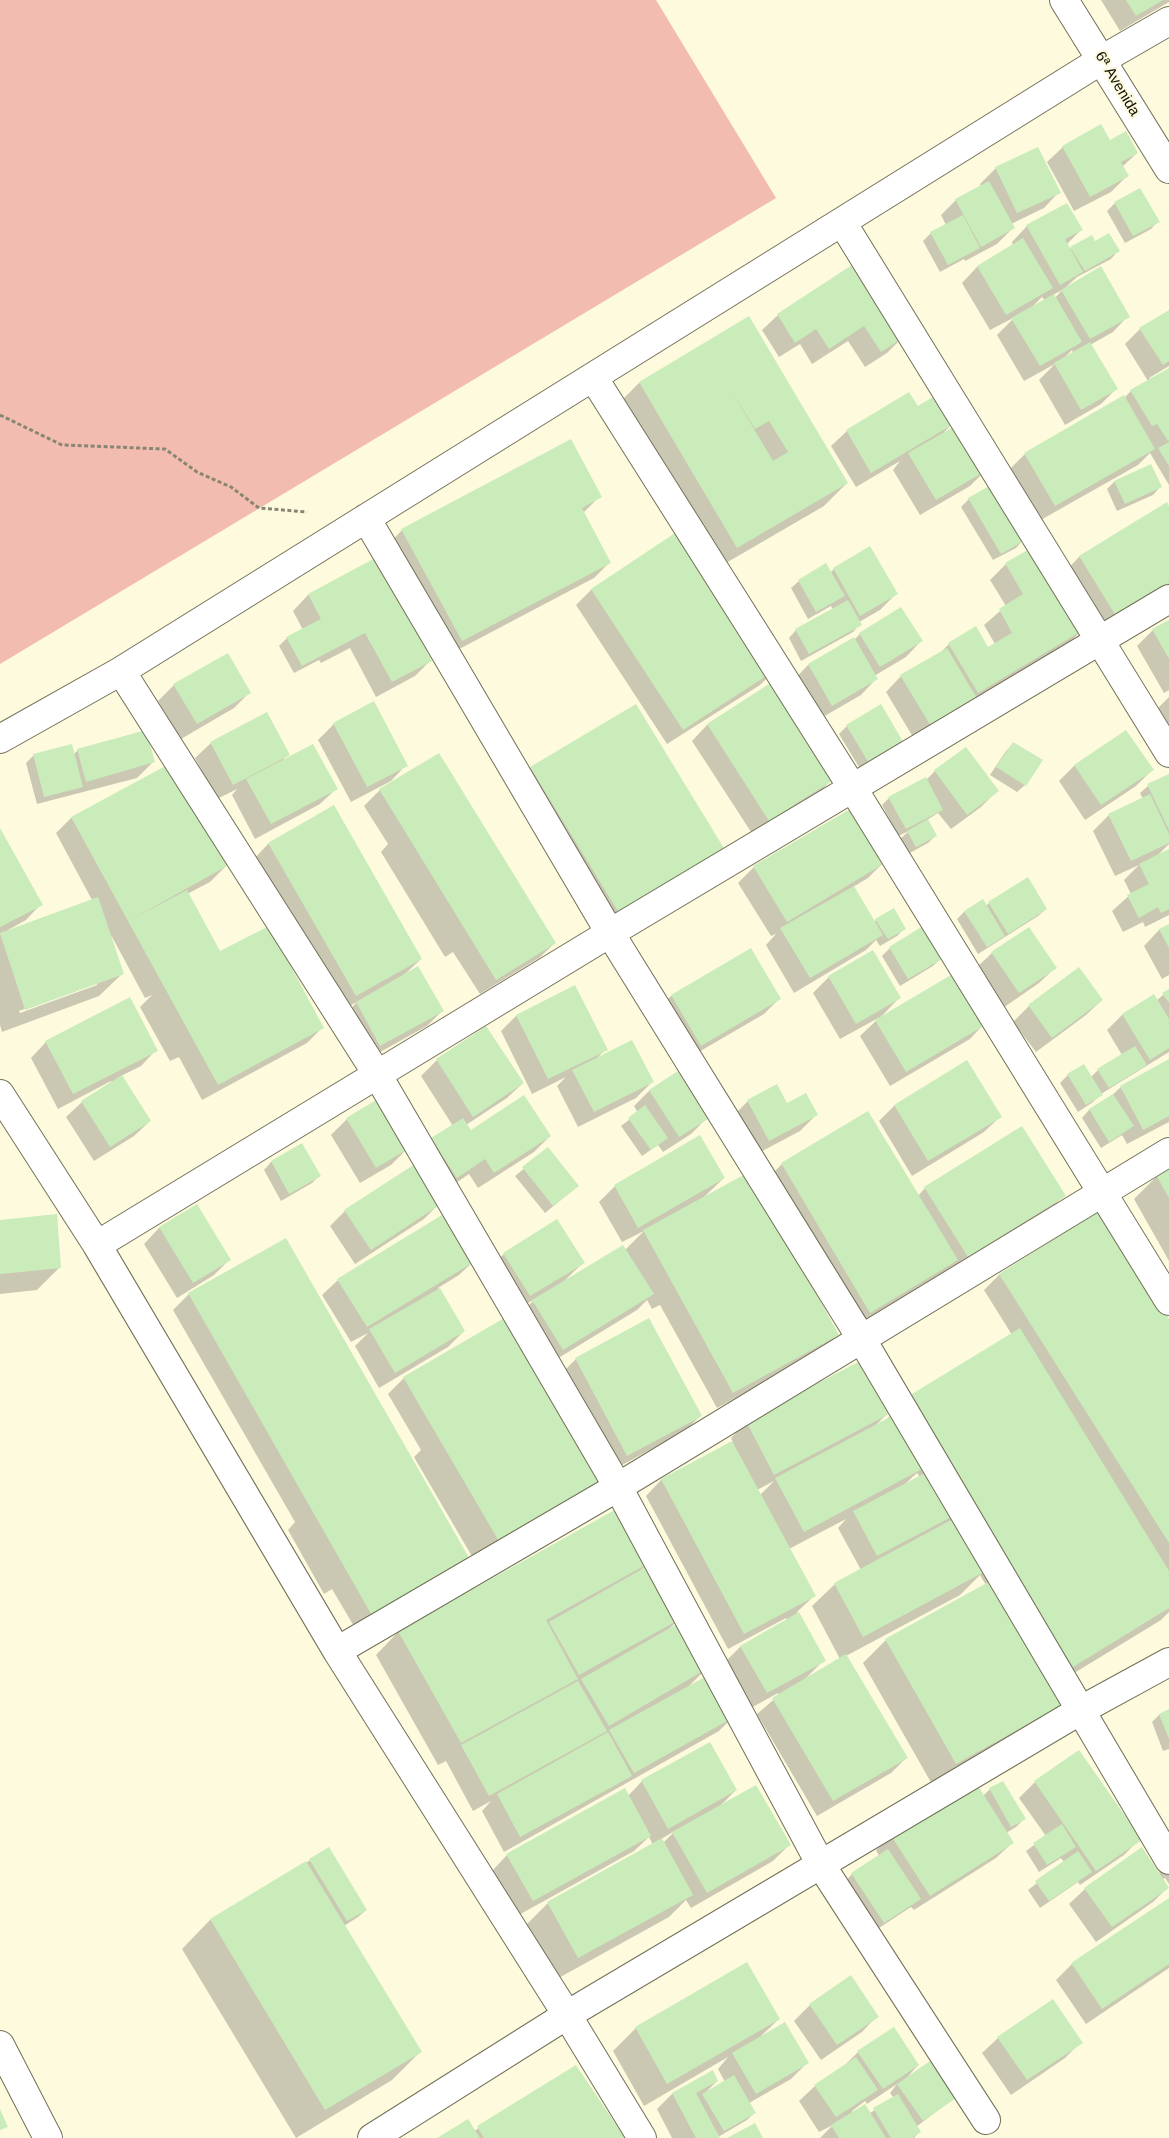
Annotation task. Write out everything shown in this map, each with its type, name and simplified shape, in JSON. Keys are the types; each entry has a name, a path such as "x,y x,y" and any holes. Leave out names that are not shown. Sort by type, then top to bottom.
{"street":[{"name":"6ª Avenida","path":"1064,0 1169,168"},
{"path":"0,739 121,672 842,222 1169,21"},
{"path":"842,222 1169,753"},
{"path":"593,377 852,786 1169,1301"},
{"path":"366,518 610,933 861,1338 1169,1860"},
{"path":"97,1245 852,786 1169,599"},
{"path":"121,672 377,1074 618,1487 821,1864 986,2120"},
{"path":"0,1094 97,1245 337,1651 567,2015 642,2138"},
{"path":"337,1651 618,1487 1169,1152"},
{"path":"372,2138 567,2015 1081,1710 1169,1662"},
{"path":"0,2045 48,2138"}],"path":[{"path":"0,414 62,445 165,449 198,472 231,487 259,508 308,513"}],"shaded area":[{"path":"0,0 656,0 776,198 0,664"}],"building":[{"path":"1126,0 1163,0 1136,16"},
{"path":"1101,124 1110,140 1126,131 1138,153 1121,162 1129,176 1090,197 1062,146"},
{"path":"1038,147 1061,193 1017,213 995,167"},
{"path":"989,181 1015,228 981,247 955,199"},
{"path":"1140,188 1160,222 1133,236 1114,202"},
{"path":"1067,203 1083,230 1065,239 1083,272 1060,285 1026,225"},
{"path":"963,215 980,248 948,265 930,232"},
{"path":"1109,233 1120,251 1085,271 1070,247 1092,235 1095,241"},
{"path":"1023,238 1053,288 1006,315 977,266"},
{"path":"855,263 904,337 881,352 864,326 829,349 816,329 795,343 777,314"},
{"path":"1101,266 1130,317 1090,339 1061,290"},
{"path":"1054,294 1082,342 1040,366 1011,318"},
{"path":"1169,310 1169,361 1163,365 1139,328"},
{"path":"749,316 848,483 737,548 639,382","holes":["729,387 755,429 769,421 788,452 773,461"]},
{"path":"1090,342 1118,389 1081,410 1054,363"},
{"path":"1169,368 1168,441 1157,424 1152,426 1130,390"},
{"path":"909,392 918,406 938,394 955,423 871,473 846,430"},
{"path":"1124,395 1155,449 1055,506 1024,453"},
{"path":"960,423 987,470 936,500 908,453"},
{"path":"571,439 602,497 582,508 611,563 462,641 401,529"},
{"path":"1169,442 1169,466 1158,448"},
{"path":"1151,464 1162,487 1125,504 1114,481"},
{"path":"993,484 1025,540 1001,554 968,498"},
{"path":"1167,502 1169,506 1169,583 1116,616 1079,556"},
{"path":"684,527 777,669 683,730 591,589"},
{"path":"870,546 898,594 860,616 833,568"},
{"path":"1033,547 1083,630 978,693 948,643 976,626 988,647 1012,633 999,609 1023,594 1005,563"},
{"path":"377,557 432,661 392,682 365,633 302,666 286,637 321,619 308,594"},
{"path":"826,563 845,596 816,612 798,580"},
{"path":"848,600 862,625 809,654 795,629"},
{"path":"901,607 923,641 880,667 859,633"},
{"path":"1169,620 1169,659 1152,629"},
{"path":"854,637 878,679 832,706 808,664"},
{"path":"947,648 978,700 932,728 900,675"},
{"path":"228,653 251,693 197,724 173,684"},
{"path":"772,682 835,779 769,821 707,724"},
{"path":"374,701 408,766 367,787 333,723"},
{"path":"636,704 725,850 619,913 530,767"},
{"path":"881,704 905,745 870,765 846,725"},
{"path":"267,712 290,755 233,785 210,742"},
{"path":"146,730 155,762 86,782 77,749"},
{"path":"1126,730 1154,770 1101,805 1074,765"},
{"path":"1013,742 1043,760 1026,786 996,767"},
{"path":"72,744 83,787 44,797 33,754"},
{"path":"313,744 338,789 271,824 246,779"},
{"path":"966,747 999,791 967,815 934,770"},
{"path":"439,753 556,943 496,980 379,789"},
{"path":"171,763 227,866 130,920 187,890 220,951 269,926 324,1028 218,1085 71,817"},
{"path":"1169,774 1169,830 1147,784"},
{"path":"926,777 943,810 906,829 888,797"},
{"path":"1150,794 1169,834 1169,843 1131,861 1108,814"},
{"path":"334,805 422,959 356,996 268,843"},
{"path":"852,808 885,863 787,922 753,866"},
{"path":"928,819 937,836 916,847 907,831"},
{"path":"0,828 43,905 0,927"},
{"path":"1169,849 1169,909 1161,913 1158,907 1139,918 1127,895 1149,884 1139,864"},
{"path":"1028,877 1047,909 1008,934 988,902"},
{"path":"854,886 883,935 810,978 780,928"},
{"path":"98,897 124,974 25,1010 0,933"},
{"path":"983,899 1005,936 987,947 964,911"},
{"path":"894,908 906,929 888,939 875,919"},
{"path":"1169,924 1169,948 1159,929"},
{"path":"923,926 942,959 908,979 889,947"},
{"path":"1029,927 1057,968 1019,993 991,952"},
{"path":"751,948 781,999 701,1046 671,995"},
{"path":"873,950 901,998 856,1024 828,976"},
{"path":"418,966 444,1011 380,1046 356,1002"},
{"path":"1079,967 1103,1000 1052,1038 1028,1005"},
{"path":"956,972 987,1024 906,1072 875,1020"},
{"path":"575,985 608,1050 548,1079 516,1015"},
{"path":"1169,989 1169,1003 1162,993"},
{"path":"1154,994 1169,1019 1169,1048 1150,1060 1122,1014"},
{"path":"130,997 158,1051 73,1094 45,1041"},
{"path":"486,1026 524,1083 473,1117 436,1059"},
{"path":"632,1040 654,1082 594,1112 572,1070"},
{"path":"1135,1046 1147,1065 1109,1088 1097,1069"},
{"path":"1169,1059 1169,1116 1143,1130 1120,1086"},
{"path":"967,1060 1002,1117 928,1161 894,1105"},
{"path":"1084,1064 1103,1095 1086,1105 1067,1074"},
{"path":"678,1071 708,1119 679,1137 649,1090"},
{"path":"122,1075 151,1121 110,1147 81,1101"},
{"path":"777,1084 787,1103 806,1093 818,1115 769,1141 747,1100"},
{"path":"1113,1094 1134,1126 1109,1142 1089,1109"},
{"path":"524,1095 551,1136 494,1173 485,1159 457,1178 431,1138 463,1118 471,1130"},
{"path":"378,1099 408,1149 376,1168 346,1118"},
{"path":"645,1105 668,1138 651,1150 628,1118"},
{"path":"868,1111 958,1260 870,1313 781,1163"},
{"path":"1022,1126 1066,1196 968,1257 924,1187"},
{"path":"700,1135 725,1178 638,1228 614,1185"},
{"path":"302,1143 321,1176 289,1194 271,1161"},
{"path":"548,1147 579,1186 553,1206 522,1167"},
{"path":"415,1164 441,1204 371,1250 344,1210"},
{"path":"1169,1168 1169,1198 1156,1175"},
{"path":"749,1172 839,1335 733,1393 643,1230"},
{"path":"197,1204 231,1260 193,1283 159,1227"},
{"path":"1100,1210 1169,1319 1169,1543 999,1274"},
{"path":"447,1212 477,1260 367,1327 337,1279"},
{"path":"57,1214 61,1268 0,1274 0,1220"},
{"path":"557,1219 585,1263 530,1296 503,1253"},
{"path":"286,1238 472,1563 374,1619 188,1293"},
{"path":"623,1245 654,1294 563,1350 532,1300"},
{"path":"440,1288 465,1331 395,1373 369,1329"},
{"path":"506,1317 603,1483 500,1543 403,1377"},
{"path":"649,1318 702,1416 627,1456 575,1358"},
{"path":"1020,1328 1169,1571 1169,1608 1073,1667 907,1397"},
{"path":"860,1361 889,1414 774,1475 746,1421"},
{"path":"894,1415 922,1469 804,1532 775,1478"},
{"path":"732,1441 816,1596 744,1634 661,1479"},
{"path":"927,1472 951,1517 877,1556 853,1511"},
{"path":"620,1507 651,1562 546,1620 578,1679 461,1743 398,1631"},
{"path":"955,1518 984,1572 863,1637 834,1583"},
{"path":"651,1564 682,1618 579,1675 549,1622"},
{"path":"994,1579 1064,1704 956,1764 885,1639"},
{"path":"799,1612 826,1661 767,1693 740,1646"},
{"path":"682,1621 708,1668 609,1726 581,1679"},
{"path":"846,1654 908,1758 833,1801 772,1698"},
{"path":"712,1673 736,1716 634,1773 609,1730"},
{"path":"578,1681 607,1731 489,1796 461,1745"},
{"path":"1169,1709 1169,1739 1159,1714"},
{"path":"608,1732 632,1776 520,1837 497,1794"},
{"path":"710,1742 737,1790 668,1829 641,1780"},
{"path":"1079,1750 1142,1840 1096,1871 1034,1781"},
{"path":"975,1781 1014,1843 930,1896 890,1834"},
{"path":"1003,1781 1026,1819 1011,1827 989,1788"},
{"path":"756,1785 791,1845 707,1893 672,1832"},
{"path":"625,1788 651,1836 533,1901 506,1854"},
{"path":"1062,1824 1076,1847 1047,1865 1033,1843"},
{"path":"662,1838 693,1895 578,1958 547,1902"},
{"path":"329,1847 367,1910 347,1921 309,1859"},
{"path":"1142,1847 1169,1888 1112,1927 1084,1888"},
{"path":"888,1849 921,1899 884,1923 851,1873"},
{"path":"1078,1851 1092,1872 1049,1901 1035,1881"},
{"path":"306,1861 422,2052 325,2110 210,1919"},
{"path":"1169,1898 1169,1964 1102,2009 1071,1963"},
{"path":"747,1962 780,2019 667,2084 635,2027"},
{"path":"851,1975 879,2017 837,2045 809,2004"},
{"path":"1053,1999 1083,2043 1027,2080 997,2037"},
{"path":"785,2022 809,2063 756,2094 732,2053"},
{"path":"894,2027 919,2065 883,2089 857,2051"},
{"path":"856,2057 878,2090 836,2117 814,2085"},
{"path":"930,2061 956,2098 923,2121 897,2084"},
{"path":"576,2065 625,2138 484,2138 477,2126"},
{"path":"713,2070 718,2081 696,2093 720,2138 696,2138 672,2093"},
{"path":"734,2075 756,2113 724,2131 702,2094"},
{"path":"898,2094 921,2132 912,2138 891,2138 873,2108"},
{"path":"865,2104 886,2138 839,2138 831,2125"},
{"path":"0,2109 8,2127 0,2130"},
{"path":"468,2119 480,2138 437,2138"},
{"path":"755,2123 763,2138 727,2138"}]}
